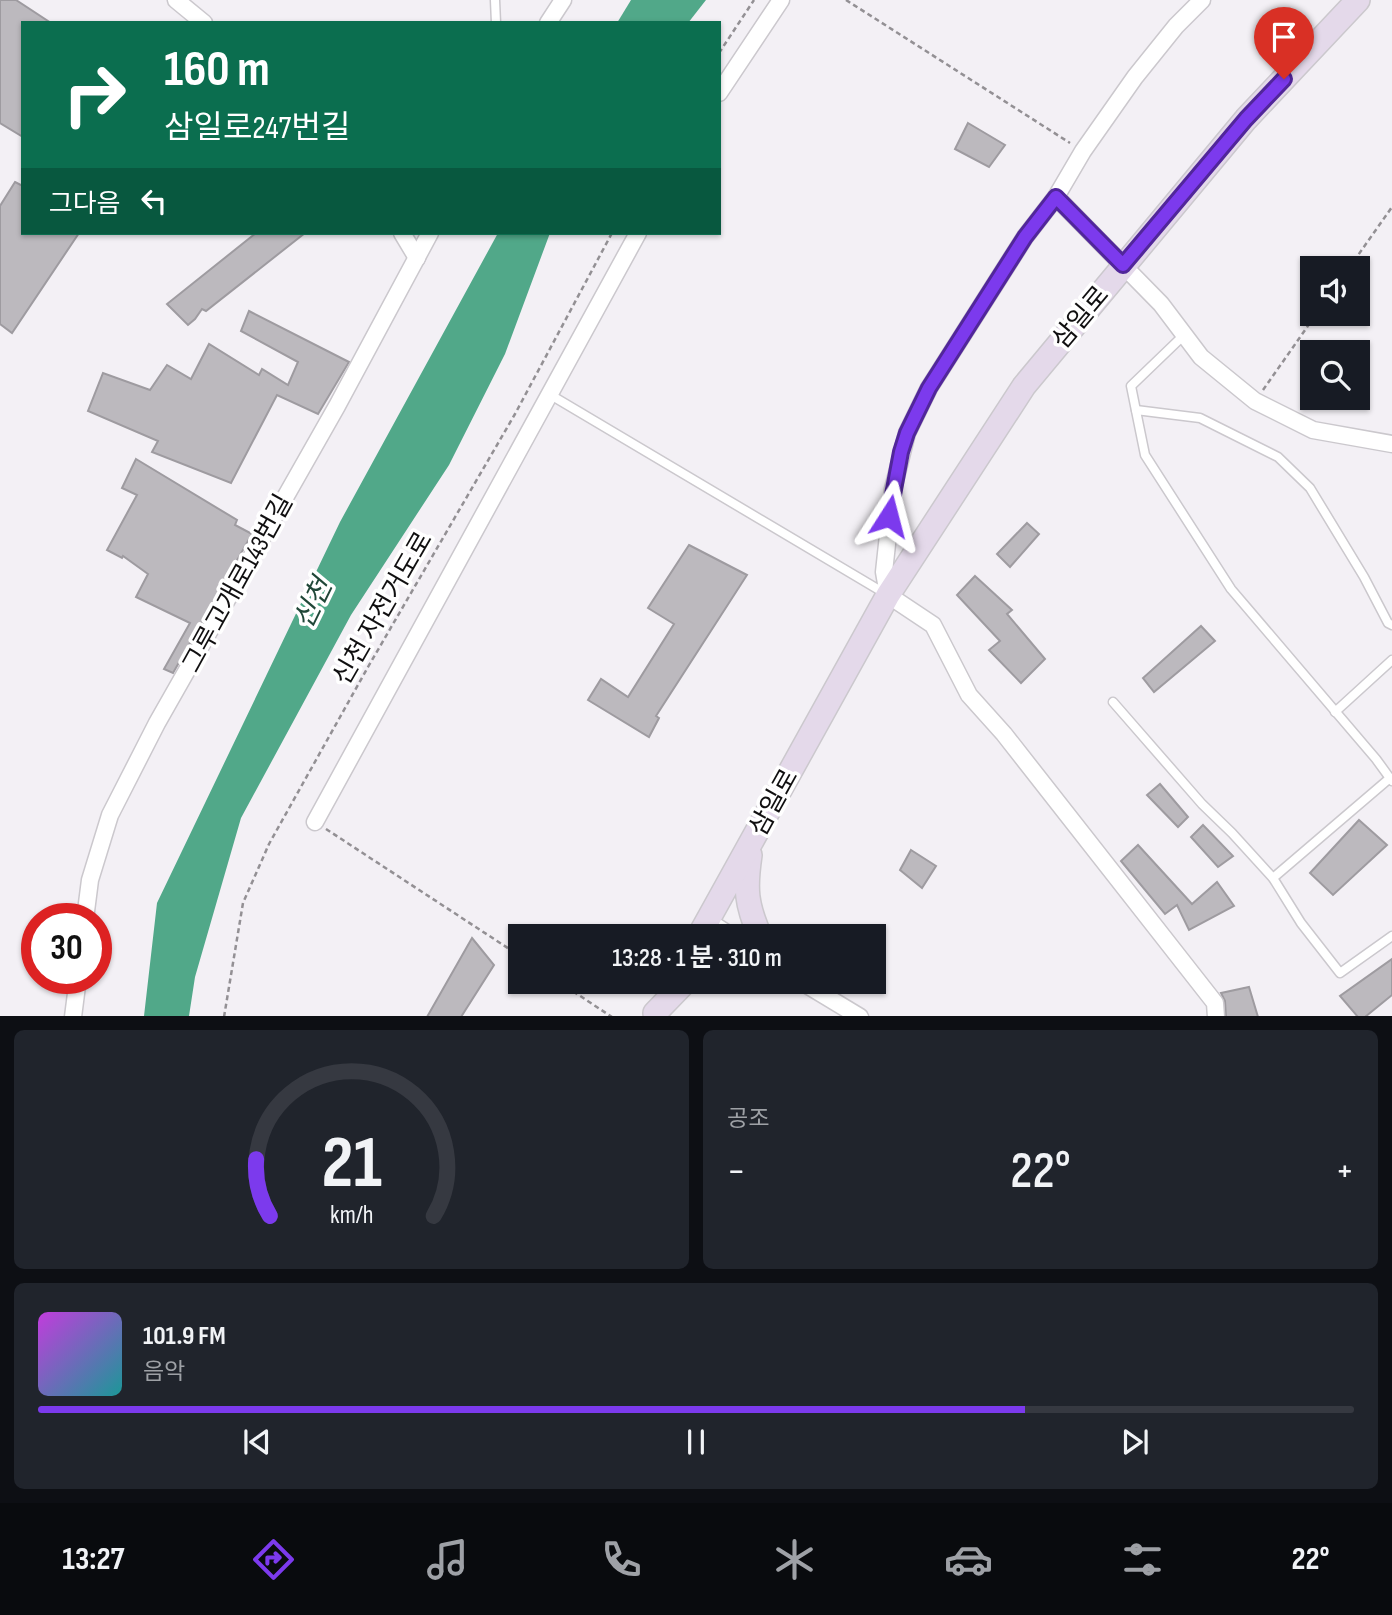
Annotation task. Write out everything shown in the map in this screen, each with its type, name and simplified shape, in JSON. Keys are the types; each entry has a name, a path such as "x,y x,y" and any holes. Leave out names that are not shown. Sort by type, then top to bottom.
{"main road":[{"name":"삼일로","path":"706,924 888,595 1024,386 1246,119 1358,0"},
{"path":"752,841 745,886 755,924"},
{"path":"654,1015 666,994"},
{"path":"654,1015 673,994"}],"street":[{"path":"176,0 202,21"},
{"path":"549,21 563,0"},
{"path":"721,90 781,0"},
{"path":"1202,0 1176,26 1135,77 1083,151 1056,197 1025,237 940,368 907,433 901,452 889,516 884,572 888,595 933,625 969,695 1004,734 1215,1003 1216,1016"},
{"path":"1056,197 1161,304 1201,357 1255,401 1313,430 1392,444"},
{"path":"402,235 416,258"},
{"name":"그루고개로143번길","path":"87,903 90,880 110,815 157,723 337,406 429,235"},
{"path":"315,822 637,235"},
{"path":"73,1016 76,994"},
{"path":"822,994 858,1016"}],"lane":[{"path":"495,0 496,21"},
{"path":"1184,335 1131,386 1145,455 1231,589 1391,780 1273,878"},
{"path":"549,394 888,595"},
{"path":"1136,410 1200,418 1278,457 1310,488 1364,577 1388,623 1392,625"},
{"path":"1335,712 1392,660"},
{"path":"1113,702 1202,804 1232,832 1273,878 1301,923 1340,973 1392,936"}],"path":[{"path":"721,50 754,0"},
{"path":"846,0 1083,151"},
{"path":"1357,256 1392,207"},
{"name":"신천 자전거도로","path":"224,1016 243,903 269,844 515,414 611,235"},
{"path":"1255,401 1308,326"},
{"path":"315,822 508,948"},
{"path":"577,994 610,1016"}],"water":[{"path":"631,0 706,0 690,21 618,21"},
{"name":"신천","path":"497,235 549,235 505,354 449,465 351,615 241,818 195,977 189,1016 144,1016 157,903 340,522"}],"building":[{"path":"0,0 16,0 48,21 21,21 21,136 0,123"},
{"path":"968,123 1005,145 989,167 955,149"},
{"path":"15,182 21,185 21,235 78,235 12,333 0,324 0,206"},
{"path":"253,235 302,235 206,311 202,309 188,325 167,304"},
{"path":"249,311 349,362 318,414 277,395 231,483 152,452 158,441 88,411 103,373 150,390 167,365 191,379 209,344 259,375 262,369 288,385 298,362 241,331"},
{"path":"136,459 237,520 235,525 252,534 173,673 164,669 190,623 136,597 148,574 123,556 122,558 107,550 137,495 122,488"},
{"path":"1027,523 1039,534 1010,567 997,554"},
{"path":"689,545 747,575 656,716 659,718 649,737 588,700 601,679 628,697 674,624 648,608"},
{"path":"975,576 1012,610 1007,614 1045,659 1021,683 989,650 1000,641 957,595"},
{"path":"1201,626 1215,641 1154,692 1143,678"},
{"path":"1160,784 1188,817 1178,827 1147,795"},
{"path":"1359,820 1387,845 1333,895 1310,873"},
{"path":"1203,825 1233,856 1218,867 1191,837"},
{"path":"1138,845 1192,904 1217,882 1234,906 1189,930 1177,905 1165,914 1121,861"},
{"path":"911,850 936,866 922,888 900,870"},
{"path":"472,938 494,965 462,1016 428,1016"},
{"path":"1392,959 1392,995 1366,1016 1357,1016 1340,996"},
{"path":"1249,987 1258,1016 1226,1016 1225,1001 1221,993"}],"route":[{"path":"889,516 901,452 917,410 940,368 1025,237 1056,197 1123,265 1246,119 1284,79"}]}
